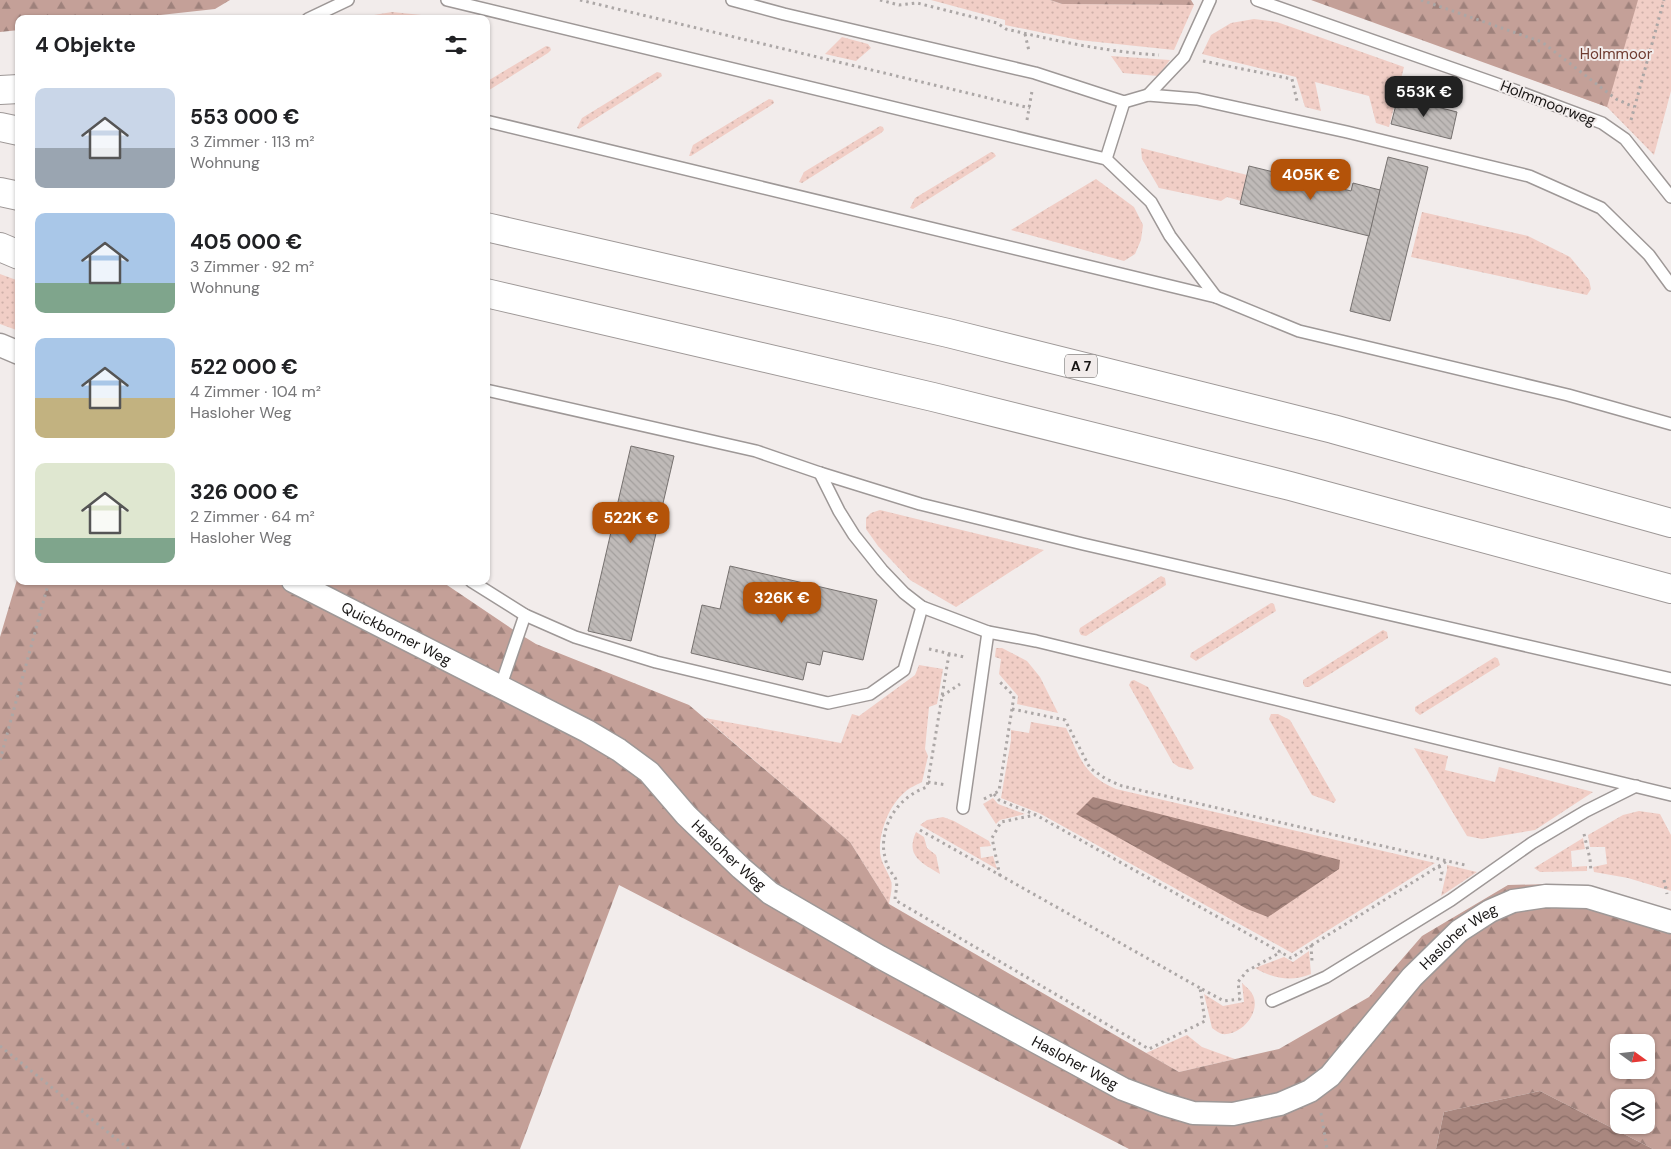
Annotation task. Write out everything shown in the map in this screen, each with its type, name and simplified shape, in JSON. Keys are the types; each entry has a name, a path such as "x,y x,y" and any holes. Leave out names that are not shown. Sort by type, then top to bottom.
{"highway":[{"path":"0,90 15,89"},
{"path":"0,127 15,129"},
{"path":"0,192 15,195"},
{"name":"A 7","path":"490,228 929,328 1082,366 1333,429 1671,522"},
{"path":"0,247 15,253"},
{"path":"490,295 943,399 1290,486 1671,589"}],"street":[{"path":"0,345 15,351"},
{"name":"Quickborner Weg","path":"301,585 500,688"},
{"name":"Hasloher Weg","path":"500,688 587,731 619,750 649,772 686,815 770,893 880,957 1123,1089 1193,1113 1233,1114 1280,1104 1310,1091 1330,1076 1412,976 1459,931 1490,911 1513,901 1546,896 1588,897 1671,922"}],"lane":[{"path":"316,15 348,0"},
{"path":"447,0 1106,159 1151,202 1170,236 1216,297"},
{"path":"732,0 1035,73 1124,102 1148,95 1197,99 1530,176 1601,208 1649,255 1671,285"},
{"path":"1148,95 1184,57 1210,0"},
{"name":"Holmmoorweg","path":"1257,0 1602,123 1625,139 1671,197"},
{"path":"1106,159 1124,102"},
{"path":"490,122 1216,297 1299,331 1568,395 1671,424"},
{"path":"490,391 756,451 920,504 1083,544 1671,678"},
{"path":"820,473 839,511 854,535 882,570 904,593 922,607 988,632 1036,641 1671,794"},
{"path":"477,585 525,615 575,637 656,662 828,703 870,694 904,670 922,607"},
{"path":"500,688 525,615"},
{"path":"963,808 988,632"},
{"path":"1272,1001 1326,977 1451,900 1532,843 1586,811 1636,786"}],"path":[{"path":"580,0 1030,108"},
{"path":"880,0 899,5 917,3 997,23 1006,29 1084,46 1130,53 1184,57 1292,80 1302,122"},
{"path":"1421,0 1542,42 1616,99 1634,107"},
{"path":"1625,139 1664,0"},
{"path":"1022,140 1030,108 1032,84"},
{"path":"0,760 48,585"},
{"path":"950,654 927,787 912,794 899,806 890,818 885,834 884,852 888,866 896,880 895,900 1149,1049 1205,1021 1200,988"},
{"path":"1012,709 1065,720 1090,768 1106,779 1122,786 1492,872"},
{"path":"994,794 999,800 1036,815 1290,958 1447,861"},
{"path":"1000,876 992,838 1001,822 1036,815"},
{"path":"920,830 1224,1001 1240,999 1238,982 1246,971 1281,952"},
{"path":"1576,838 1584,832 1590,859 1591,875"},
{"path":"1439,866 1442,872 1439,887"},
{"path":"1664,880 1669,896"},
{"path":"1659,892 1669,896"},
{"path":"1311,945 1312,963"},
{"path":"0,1046 130,1149"},
{"path":"1317,1086 1327,1149"}],"green space":[{"path":"0,0 230,0 215,9 160,15 15,15 15,30 0,32"},
{"path":"931,0 1050,0 1062,4 1194,5 1174,50 1079,40 1005,25 1005,20"},
{"path":"1050,0 1191,0 1194,5 1062,4"},
{"name":"Holmmoor","path":"1311,0 1638,0 1607,107"},
{"name":"Holmmoor","path":"1317,0 1671,0 1671,91 1654,155 1607,107"},
{"path":"392,12 421,15 374,15"},
{"path":"1254,19 1277,22 1404,67 1389,127 1376,123 1369,96 1315,82 1321,111 1305,107 1296,77 1202,54 1211,35 1231,23"},
{"path":"842,37 868,44 871,48 856,61 825,54"},
{"path":"546,46 550,47 551,50 548,53 490,89 490,80"},
{"path":"1111,56 1170,60 1158,76 1123,73"},
{"path":"657,72 661,73 662,76 579,129 577,128 582,118"},
{"path":"769,99 773,100 774,103 689,156 693,145"},
{"path":"880,126 884,130 881,133 802,183 799,182 804,172"},
{"path":"1141,148 1247,175 1241,201 1227,197 1221,201 1159,188 1142,159"},
{"path":"991,152 996,156 913,209 910,208 915,198"},
{"path":"1096,179 1134,207 1143,225 1141,240 1135,254 1124,261 1011,230"},
{"path":"1422,212 1528,236 1570,257 1589,280 1591,289 1587,295 1411,257"},
{"path":"0,274 15,280 15,330 0,324"},
{"path":"880,510 1044,550 956,607 910,580 878,546 866,529 866,518 871,513"},
{"path":"1161,576 1165,578 1166,585 1086,636 1081,635 1080,628"},
{"path":"15,585 447,585 536,644 689,705 850,842 889,904 1179,1072 1279,1049 1369,997 1422,936 1508,885 1552,884 1586,902 1671,931 1671,1149 1653,1149 1624,1134 1655,1134 1655,1089 1610,1089 1610,1127 1540,1091 1444,1112 1436,1149 1129,1149 619,885 520,1149 0,1149 0,637"},
{"path":"1271,603 1274,604 1276,611 1196,661 1190,657 1191,653"},
{"path":"1383,630 1387,632 1388,638 1309,687 1305,687 1303,680"},
{"path":"996,648 1002,648 1027,661 1040,677 1058,713 1017,704 1018,696 999,674 1001,659 995,657"},
{"path":"1495,657 1500,665 1420,715 1415,711 1415,707"},
{"path":"919,665 943,669 937,704 929,707 925,749 928,756 922,782 899,797 886,819 881,836 880,852 883,864 892,883 889,904 850,842 705,718 841,743 852,714 859,716 915,675"},
{"path":"1134,680 1148,687 1194,768 1191,770 1179,767 1173,763 1129,685"},
{"path":"1271,714 1278,714 1290,720 1336,800 1334,803 1312,795 1269,719"},
{"path":"1031,722 1066,728 1079,757 1089,771 1116,789 1435,863 1292,953 1039,813 1001,798 1011,730 1029,733"},
{"path":"1414,748 1448,756 1445,770 1495,782 1499,767 1593,792 1535,830 1482,839 1467,836"},
{"path":"993,798 998,804 1025,814 1000,820 996,824 983,804"},
{"path":"1639,811 1660,814 1671,835 1671,891 1628,878 1594,872 1593,867 1607,864 1605,847 1590,847 1588,835 1623,815"},
{"path":"943,817 954,821 989,841 991,846 980,847 981,858 993,856 997,869 920,825 927,820"},
{"path":"916,832 924,837 927,848 936,855 940,874 917,858 914,853 913,840"},
{"path":"1583,838 1585,849 1571,851 1572,867 1587,866 1587,871 1540,872 1534,868"},
{"path":"1447,865 1477,872 1441,896 1447,870"},
{"path":"1309,951 1311,974 1290,979 1269,975 1255,968 1284,957 1293,962"},
{"path":"1242,983 1254,998 1254,1011 1247,1023 1241,1028 1229,1034 1221,1034 1212,1028 1204,994 1223,1006 1244,1002"},
{"path":"1187,1035 1202,1047 1235,1059 1179,1072 1146,1053"}],"water":[{"path":"1093,797 1340,860 1339,869 1268,917 1247,909 1076,814"},
{"path":"1540,1091 1610,1127 1610,1134 1624,1134 1653,1149 1436,1149 1444,1112"}],"building":[{"path":"1398,97 1457,112 1451,139 1391,124"},
{"path":"1388,157 1428,167 1390,321 1350,311"},
{"path":"1249,166 1351,191 1353,183 1380,190 1369,236 1240,204"},
{"path":"631,446 674,456 631,641 588,631"},
{"path":"730,566 877,600 863,660 823,651 820,665 807,662 803,680 691,653 702,605 720,609"}]}
